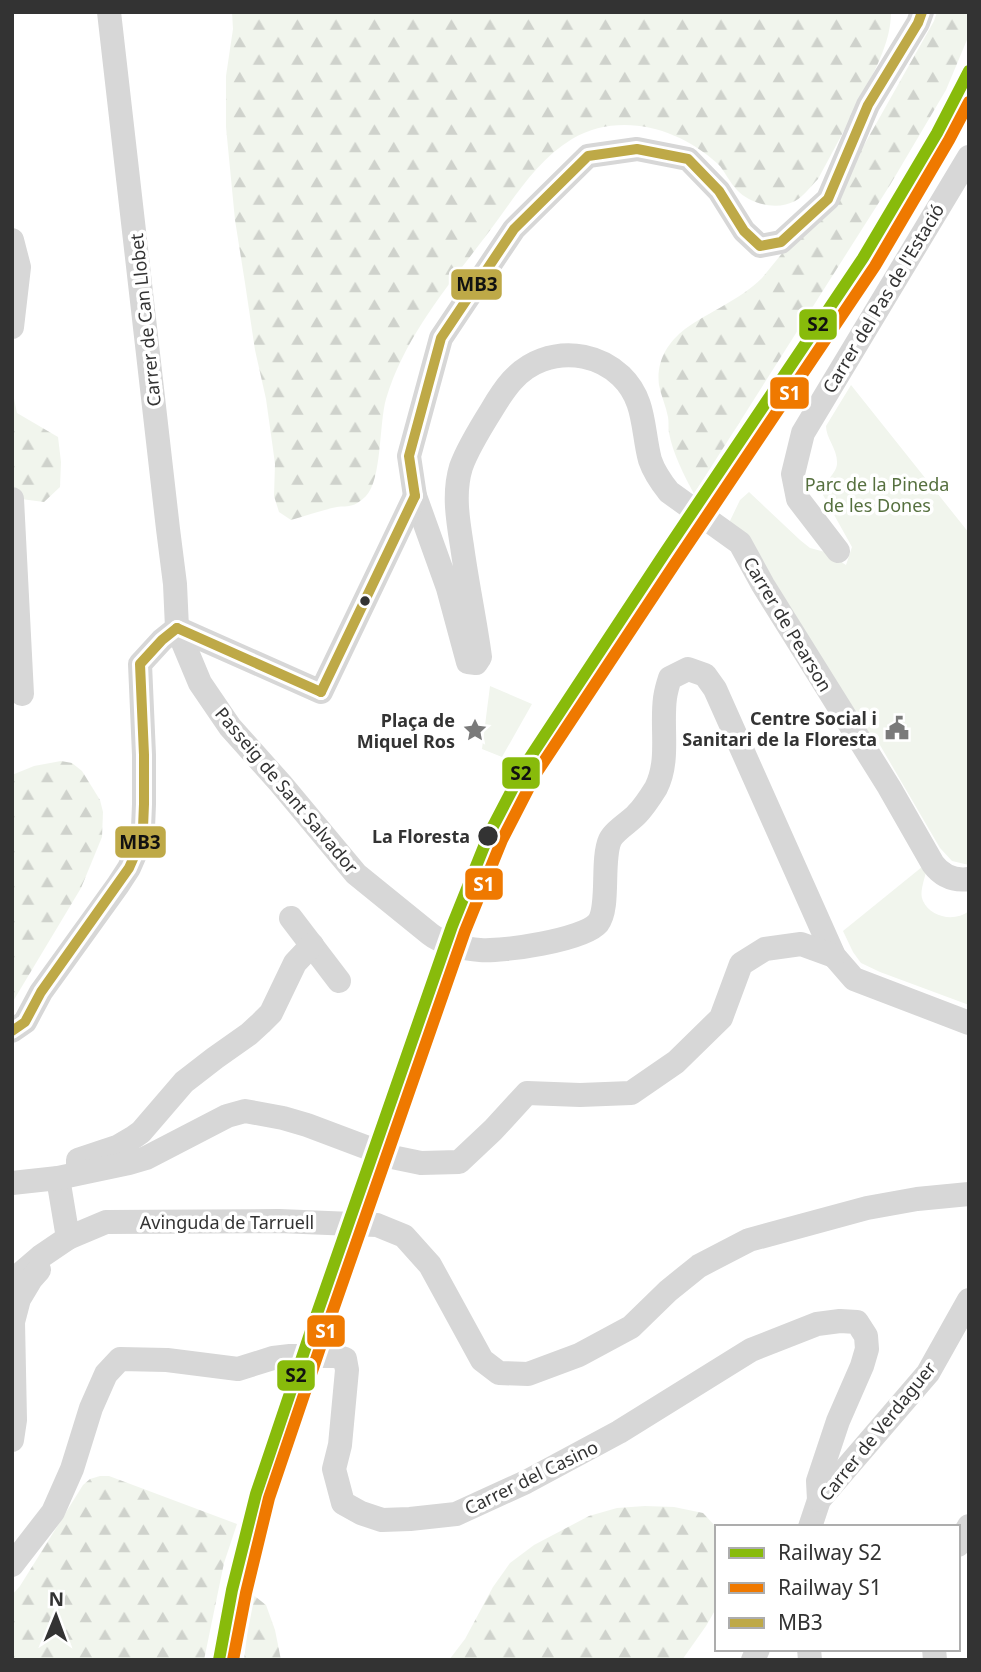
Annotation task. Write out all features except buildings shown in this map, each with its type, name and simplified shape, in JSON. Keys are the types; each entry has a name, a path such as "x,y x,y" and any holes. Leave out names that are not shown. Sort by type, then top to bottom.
{"street":[{"name":"Carrer de Can Llobet","path":"109,12 175,584 177,628"},
{"path":"12,1031 25,1022 41,992 118,885 137,853 143,828 144,804 140,664 177,628 321,692 415,496 409,456 441,338 514,229 588,156 637,149 688,159 719,191 744,231 760,246 781,242 828,199 868,105 922,12"},
{"name":"Carrer del Pas de l'Estació","path":"838,551 798,499 793,474 803,432 969,157"},
{"path":"12,240 19,267 12,327"},
{"name":"Carrer de Pearson","path":"415,496 448,588 468,662 476,663 480,657 457,507 461,466 507,385 527,367 539,360 566,355 581,356 608,366 619,374 637,397 653,469 660,481 668,492 740,543 933,864 946,876 969,879"},
{"path":"12,499 22,694"},
{"name":"Passeig de Sant Salvador","path":"177,628 200,682 230,727 356,874 438,940 479,950 528,946 573,936 588,931 599,923 604,906 606,866 611,838 638,813 656,788 664,763 665,699 670,678 688,669 705,675 715,689 834,956"},
{"path":"291,918 339,981"},
{"path":"12,1183 110,1168 146,1158 227,1115 245,1111 307,1125 392,1157 421,1163 459,1162 527,1093 631,1093 677,1062 721,1018 741,964 765,948 801,944 834,956 853,979 969,1023"},
{"path":"12,1440 15,1420 12,1322 19,1299 31,1279 68,1238 68,1175 78,1160 117,1147 141,1132 184,1082 261,1023 271,1013 295,963 312,945"},
{"name":"Avinguda de Tarruell","path":"12,1281 68,1238 106,1222 279,1221 377,1225 404,1236 430,1265 482,1360 499,1374 528,1374 579,1356 631,1328 667,1291 698,1266 749,1240 867,1208 917,1199 969,1194"},
{"name":"Carrer de Verdaguer","path":"810,1525 819,1490 928,1373 969,1300"},
{"name":"Carrer del Casino","path":"12,1565 53,1512 72,1469 91,1408 106,1374 120,1359 167,1360 238,1369 273,1358 290,1356 335,1356 345,1359 347,1370 340,1445 334,1469 343,1503 382,1520 411,1519 456,1514 526,1482 619,1432 751,1350 817,1324 857,1322 866,1336 867,1349 838,1421 819,1490"},
{"path":"793,1525 819,1490"},
{"path":"960,1542 969,1526"}],"green space":[{"path":"232,12 891,12 889,33 879,62 854,112 818,179 795,201 788,204 772,206 749,199 734,187 718,164 702,151 667,133 648,127 610,126 590,131 572,139 548,157 518,192 431,310 405,352 386,399 378,465 366,496 351,506 331,508 291,520 279,512 274,496 275,464 266,399 255,350 235,220 226,127 226,76 233,29"},
{"path":"937,12 969,12 969,35 946,90 890,185 694,494 676,457 669,433 668,417 659,385 659,369 664,354 673,340 685,329 744,293 762,278 850,170"},
{"name":"Parc de la Pineda de les Dones","path":"851,385 969,533 969,865 952,861 940,848 877,740 871,743 728,525 740,500 749,492 810,548 825,552 846,565 852,547 823,495 825,485 837,464 826,426"},
{"path":"12,389 17,413 58,437 60,487 44,502 21,499 12,494"},
{"path":"490,686 532,704 502,757 482,749"},
{"path":"61,761 72,763 82,771 100,800 103,812 102,837 81,888 12,1003 12,775 34,766"},
{"path":"922,867 926,872 922,898 927,907 937,915 950,917 969,911 969,1005 861,963 843,931"},
{"path":"100,1476 109,1476 237,1524 224,1563 204,1660 12,1660 12,1595 83,1485"},
{"path":"674,1507 703,1513 715,1526 715,1610 682,1660 449,1660 465,1639 493,1587 510,1563 534,1545 589,1516 617,1508"},
{"path":"252,1594 266,1605 275,1630 281,1660 244,1660"}],"rail line":[{"name":"S2","path":"219,1660 232,1590 256,1494 452,926 489,834 525,765 863,258 937,133 969,71"},
{"name":"S1","path":"233,1660 269,1498 465,931 502,840 537,772 875,266 969,102"}],"transit line":[{"name":"MB3","path":"415,496 409,456 441,338 514,229 588,156 637,149 688,159 719,191 744,231 760,246 781,242 828,199 868,105 922,12"},
{"name":"MB3","path":"321,692 415,496"},
{"name":"MB3","path":"177,628 321,692"},
{"name":"MB3","path":"12,1031 25,1022 41,992 129,868 140,843 144,804 140,664 177,628"}],"place":[{"name":"Centre Social i Sanitari de la Floresta","path":"897,728"},
{"name":"Plaça de Miquel Ros","path":"475,730"},
{"name":"La Floresta","path":"488,836"}]}
